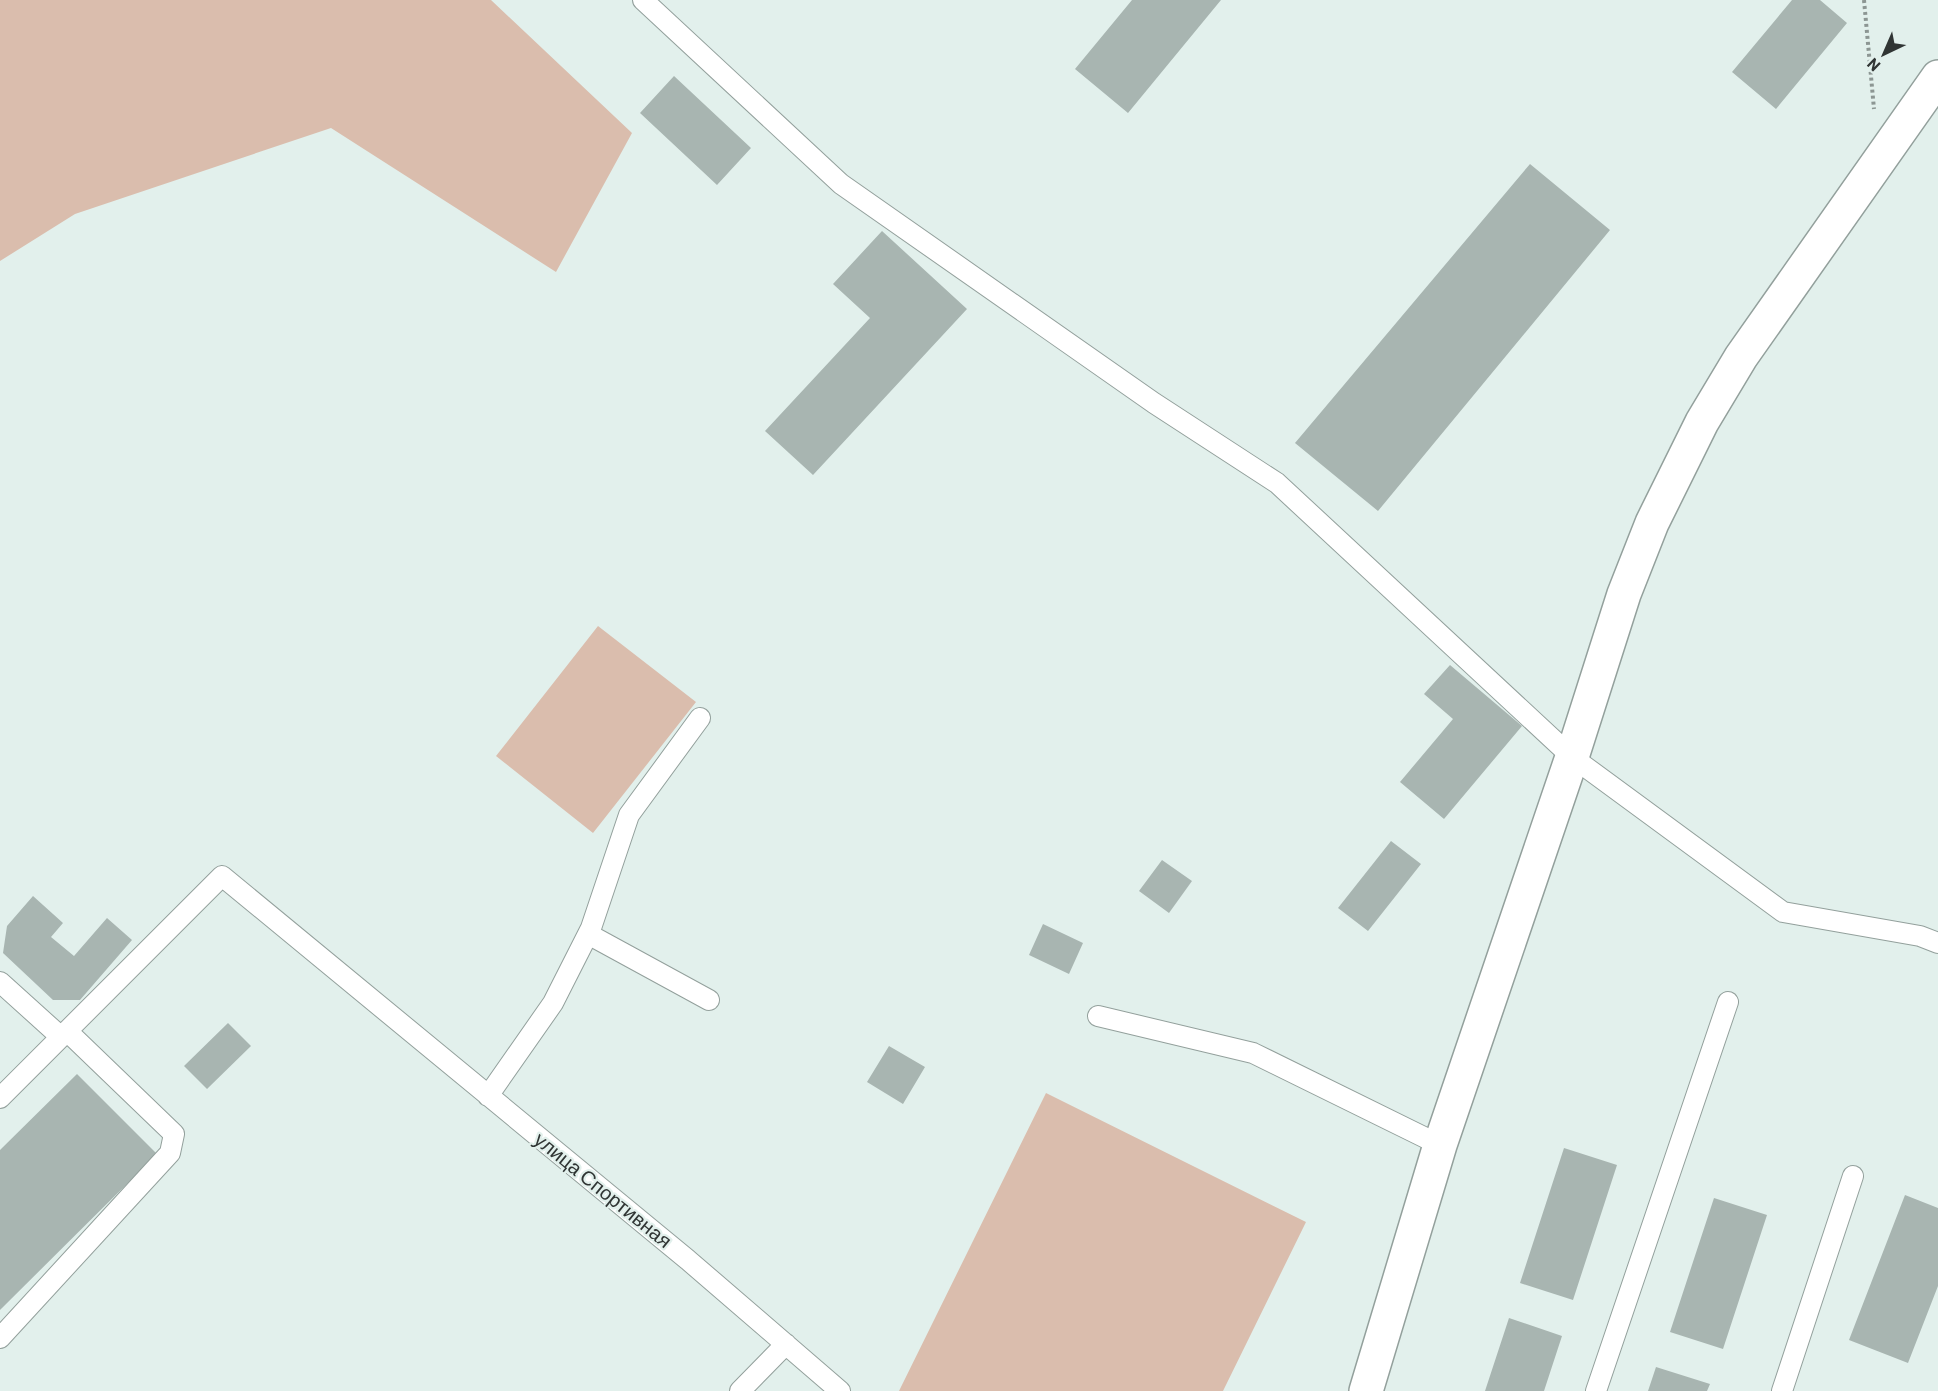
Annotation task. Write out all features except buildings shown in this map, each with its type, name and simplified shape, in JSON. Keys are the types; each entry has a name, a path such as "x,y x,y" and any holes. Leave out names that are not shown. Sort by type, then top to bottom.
{"street":[{"path":"1366,1391 1440,1144 1572,758 1624,594 1652,523 1684,455 1740,357 1938,77"}],"lane":[{"path":"643,0 842,183 1154,404 1277,483 1572,758 1783,912 1920,936 1938,943"},
{"path":"488,1096 553,1003 588,933 628,815 700,718"},
{"name":"улица Спортивная","path":"64,1034 222,876 688,1260 840,1391"},
{"path":"588,933 709,999"},
{"path":"0,982 64,1034 174,1134 170,1153 0,1338"},
{"path":"1596,1391 1728,1002"},
{"path":"1098,1016 1253,1053 1440,1144"},
{"path":"0,1098 64,1034"},
{"path":"1782,1391 1853,1176"},
{"path":"740,1391 786,1344"}],"path":[{"path":"1864,0 1878,161"}],"shaded area":[{"path":"0,0 491,0 632,133 556,272 331,128 75,214 0,261"},
{"path":"598,626 696,702 593,833 496,756"},
{"path":"1046,1093 1306,1222 1223,1391 899,1391"}]}
